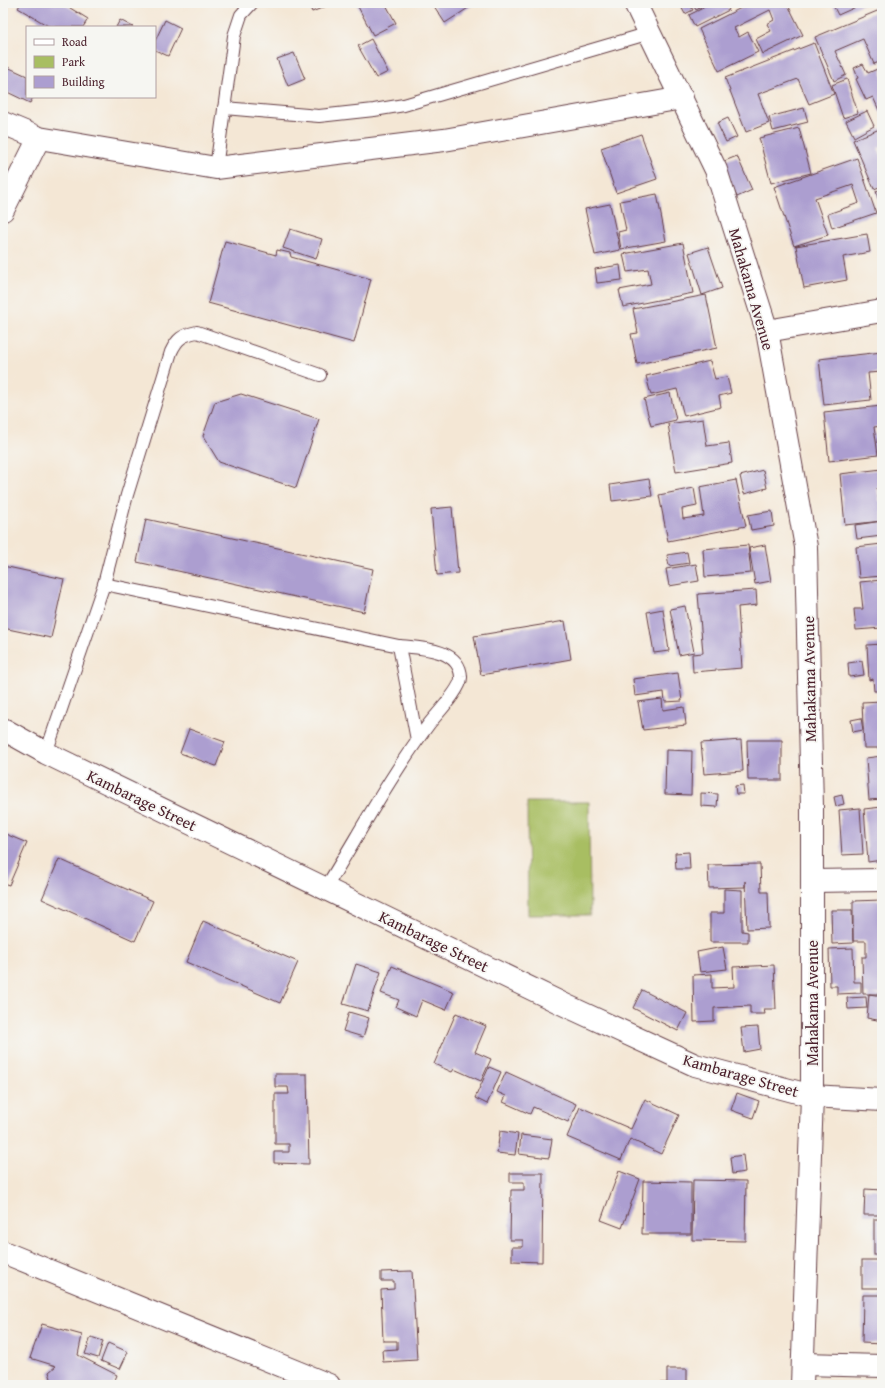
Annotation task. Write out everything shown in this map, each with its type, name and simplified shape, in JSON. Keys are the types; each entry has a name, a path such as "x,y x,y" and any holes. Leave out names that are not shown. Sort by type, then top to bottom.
{"street":[{"name":"Mahakama Avenue","path":"634,3 682,98 716,170 767,331 806,547 812,807 812,1096 802,1375"},
{"path":"3,123 39,138 216,168 444,140 682,98"},
{"path":"3,210 39,138"},
{"path":"767,331 882,311"},
{"name":"Kambarage Street","path":"3,729 46,753 326,889 695,1065 812,1096 882,1100"},
{"path":"812,881 882,880"},
{"path":"3,1252 329,1385"},
{"path":"802,1375 882,1366"}],"lane":[{"path":"216,168 234,36 241,16 252,3"},
{"path":"224,108 319,116 404,105 650,33"},
{"path":"46,753 104,584 127,495 176,340 186,334 197,332 320,375"},
{"path":"104,584 399,646 437,650 452,660 458,667 461,676 458,687 417,740 326,889"},
{"path":"399,646 417,740"}],"green space":[{"path":"527,802 589,802 590,915 528,915"}],"building":[{"path":"21,3 62,3 88,19 84,26 48,26 18,8"},
{"path":"308,3 334,3 312,12"},
{"path":"356,3 385,3 396,23 373,35"},
{"path":"432,3 476,3 445,23"},
{"path":"679,3 689,3 693,10 685,14"},
{"path":"692,3 708,3 696,10"},
{"path":"713,3 726,3 729,10 695,27 689,15"},
{"path":"751,3 787,3 803,35 763,54 756,39 771,31 767,24 774,20 770,10 734,28 739,37 748,32 758,52 719,71 699,29"},
{"path":"832,3 865,3 838,15"},
{"path":"882,9 882,61 874,64 863,39 835,51 846,75 834,81 815,37"},
{"path":"120,20 131,26 117,26"},
{"path":"165,20 181,28 168,56 156,50 156,39"},
{"path":"371,39 388,72 376,78 358,46"},
{"path":"814,43 834,94 809,104 798,79 758,94 769,123 746,132 725,78"},
{"path":"294,53 305,79 288,86 277,59"},
{"path":"863,64 868,73 882,67 882,117 873,97 866,100 856,79 858,78 854,68"},
{"path":"3,65 26,76 26,98 32,98 30,103 3,90"},
{"path":"847,79 858,113 843,118 832,85"},
{"path":"804,108 808,122 773,131 769,117"},
{"path":"867,111 874,126 854,137 846,121"},
{"path":"728,118 737,137 726,142 717,123"},
{"path":"799,128 811,173 771,183 759,138"},
{"path":"882,128 882,147 878,148 882,157 882,186 874,189 853,140"},
{"path":"641,134 657,179 616,193 601,148"},
{"path":"737,156 752,190 737,197 722,162"},
{"path":"857,158 876,213 832,228 828,214 859,203 853,185 815,198 828,235 794,246 774,187"},
{"path":"882,190 882,200 879,201 876,191"},
{"path":"657,194 666,241 621,249 618,232 626,230 620,201"},
{"path":"610,204 620,250 595,255 585,209"},
{"path":"290,229 322,239 316,259 283,248"},
{"path":"867,234 870,252 843,257 847,280 804,288 796,246"},
{"path":"225,241 276,255 277,250 290,253 291,257 371,279 354,343 208,303"},
{"path":"683,243 693,293 623,307 619,290 651,284 648,269 627,272 623,254"},
{"path":"708,247 722,288 702,295 689,253"},
{"path":"620,265 622,280 597,283 595,269"},
{"path":"706,295 717,348 637,364 631,334 638,333 633,309"},
{"path":"882,352 882,372 868,373 871,400 824,405 819,359"},
{"path":"710,361 715,379 727,377 731,393 719,396 721,407 684,416 677,389 651,395 646,376"},
{"path":"670,393 676,420 651,426 644,399"},
{"path":"241,394 319,419 296,488 219,462 203,436 215,402"},
{"path":"882,406 882,426 874,427 878,455 829,461 824,412"},
{"path":"703,419 707,446 729,443 732,463 676,472 668,424"},
{"path":"882,469 882,487 877,488 879,501 882,501 882,521 845,525 840,474"},
{"path":"763,470 767,488 744,494 740,476"},
{"path":"649,479 652,496 612,501 610,485"},
{"path":"736,480 746,526 668,541 659,495 694,488 697,506 682,509 683,519 704,516 700,487"},
{"path":"452,507 458,573 437,575 431,509"},
{"path":"772,511 774,526 751,530 748,515"},
{"path":"146,519 373,569 364,612 137,562"},
{"path":"882,521 882,536 857,539 855,525"},
{"path":"882,544 882,576 859,578 856,547"},
{"path":"748,545 751,573 705,577 703,549"},
{"path":"765,545 771,581 755,584 749,548"},
{"path":"687,552 689,563 669,566 667,555"},
{"path":"696,564 699,581 669,586 666,569"},
{"path":"3,566 64,579 51,638 3,628"},
{"path":"882,580 882,628 856,630 854,609 863,609 860,582"},
{"path":"756,590 757,605 738,607 742,668 693,672 692,654 703,653 698,594"},
{"path":"685,606 694,652 679,655 670,609"},
{"path":"663,609 669,651 654,653 647,612"},
{"path":"565,621 571,659 481,675 474,636"},
{"path":"882,644 882,691 874,691 873,679 869,680 867,645"},
{"path":"862,661 864,675 849,677 848,663"},
{"path":"678,673 682,701 665,702 664,692 635,696 633,679"},
{"path":"662,699 663,710 684,707 686,725 643,730 638,702"},
{"path":"882,701 882,748 864,748 862,702"},
{"path":"861,718 863,730 853,732 851,720"},
{"path":"189,729 225,742 216,766 180,753"},
{"path":"741,740 743,771 704,774 701,743"},
{"path":"747,740 782,740 782,780 748,780"},
{"path":"666,750 692,751 691,795 665,794"},
{"path":"882,756 882,799 869,800 866,758"},
{"path":"743,785 744,794 736,794 735,786"},
{"path":"701,793 718,794 717,807 701,806"},
{"path":"842,795 844,804 836,806 834,797"},
{"path":"882,807 882,860 868,862 864,809"},
{"path":"860,808 863,854 842,855 839,810"},
{"path":"3,833 27,843 9,885 3,883"},
{"path":"689,852 690,869 676,869 675,853"},
{"path":"59,859 153,901 135,941 42,899"},
{"path":"760,864 761,892 768,892 769,928 747,929 745,881 745,887 709,888 708,865"},
{"path":"724,889 742,890 742,931 748,932 748,942 710,942 710,913 724,913"},
{"path":"882,900 882,994 863,994 862,957 866,957 866,941 853,941 853,901"},
{"path":"831,910 852,910 853,943 832,944"},
{"path":"203,921 298,962 280,1003 186,962"},
{"path":"723,947 727,969 700,972 697,952"},
{"path":"853,948 854,982 861,982 861,993 837,994 837,986 830,986 829,949"},
{"path":"356,964 381,972 368,1011 343,1004"},
{"path":"774,965 776,1009 764,1009 765,1014 750,1014 750,1006 714,1008 714,1021 694,1022 693,975 712,974 712,988 734,987 733,967"},
{"path":"392,966 454,992 446,1010 422,1000 416,1016 396,1007 399,1000 381,993"},
{"path":"642,990 687,1013 678,1031 633,1008"},
{"path":"869,994 882,996 882,1021 867,1018"},
{"path":"866,997 867,1008 848,1009 847,998"},
{"path":"349,1012 369,1018 363,1037 343,1031"},
{"path":"456,1013 486,1026 475,1052 491,1059 481,1081 454,1069 452,1072 434,1064"},
{"path":"758,1027 760,1049 744,1052 741,1028"},
{"path":"489,1067 501,1072 487,1104 475,1098"},
{"path":"506,1072 576,1104 568,1122 533,1107 530,1114 503,1102 506,1096 497,1092"},
{"path":"275,1074 307,1074 309,1164 274,1163 274,1152 289,1152 289,1144 275,1144 275,1094 289,1094 288,1087 275,1087"},
{"path":"737,1093 759,1101 753,1118 731,1110"},
{"path":"645,1099 679,1115 661,1154 630,1139 621,1160 567,1137 580,1107 631,1129"},
{"path":"500,1131 518,1134 515,1155 497,1153"},
{"path":"521,1135 552,1139 549,1158 519,1154"},
{"path":"743,1155 745,1172 732,1174 730,1157"},
{"path":"619,1171 640,1179 622,1228 601,1220"},
{"path":"510,1173 543,1173 542,1262 512,1261 512,1247 523,1247 523,1240 510,1240 511,1190 524,1190 524,1182 510,1182"},
{"path":"693,1180 746,1181 745,1241 692,1240"},
{"path":"643,1181 691,1182 691,1234 642,1234"},
{"path":"865,1189 882,1190 882,1215 864,1215"},
{"path":"874,1219 882,1219 882,1255 874,1255"},
{"path":"862,1260 882,1260 882,1288 862,1288"},
{"path":"412,1271 417,1360 383,1362 382,1350 397,1349 397,1341 383,1341 381,1290 394,1289 394,1281 381,1281 381,1272"},
{"path":"863,1295 882,1295 882,1344 862,1343"},
{"path":"42,1324 82,1335 78,1355 117,1375 113,1385 53,1385 49,1372 56,1366 30,1358"},
{"path":"91,1337 103,1341 98,1358 85,1354"},
{"path":"108,1343 128,1352 120,1369 101,1361"},
{"path":"667,1369 687,1369 687,1385 661,1385 661,1383 667,1383"}]}
